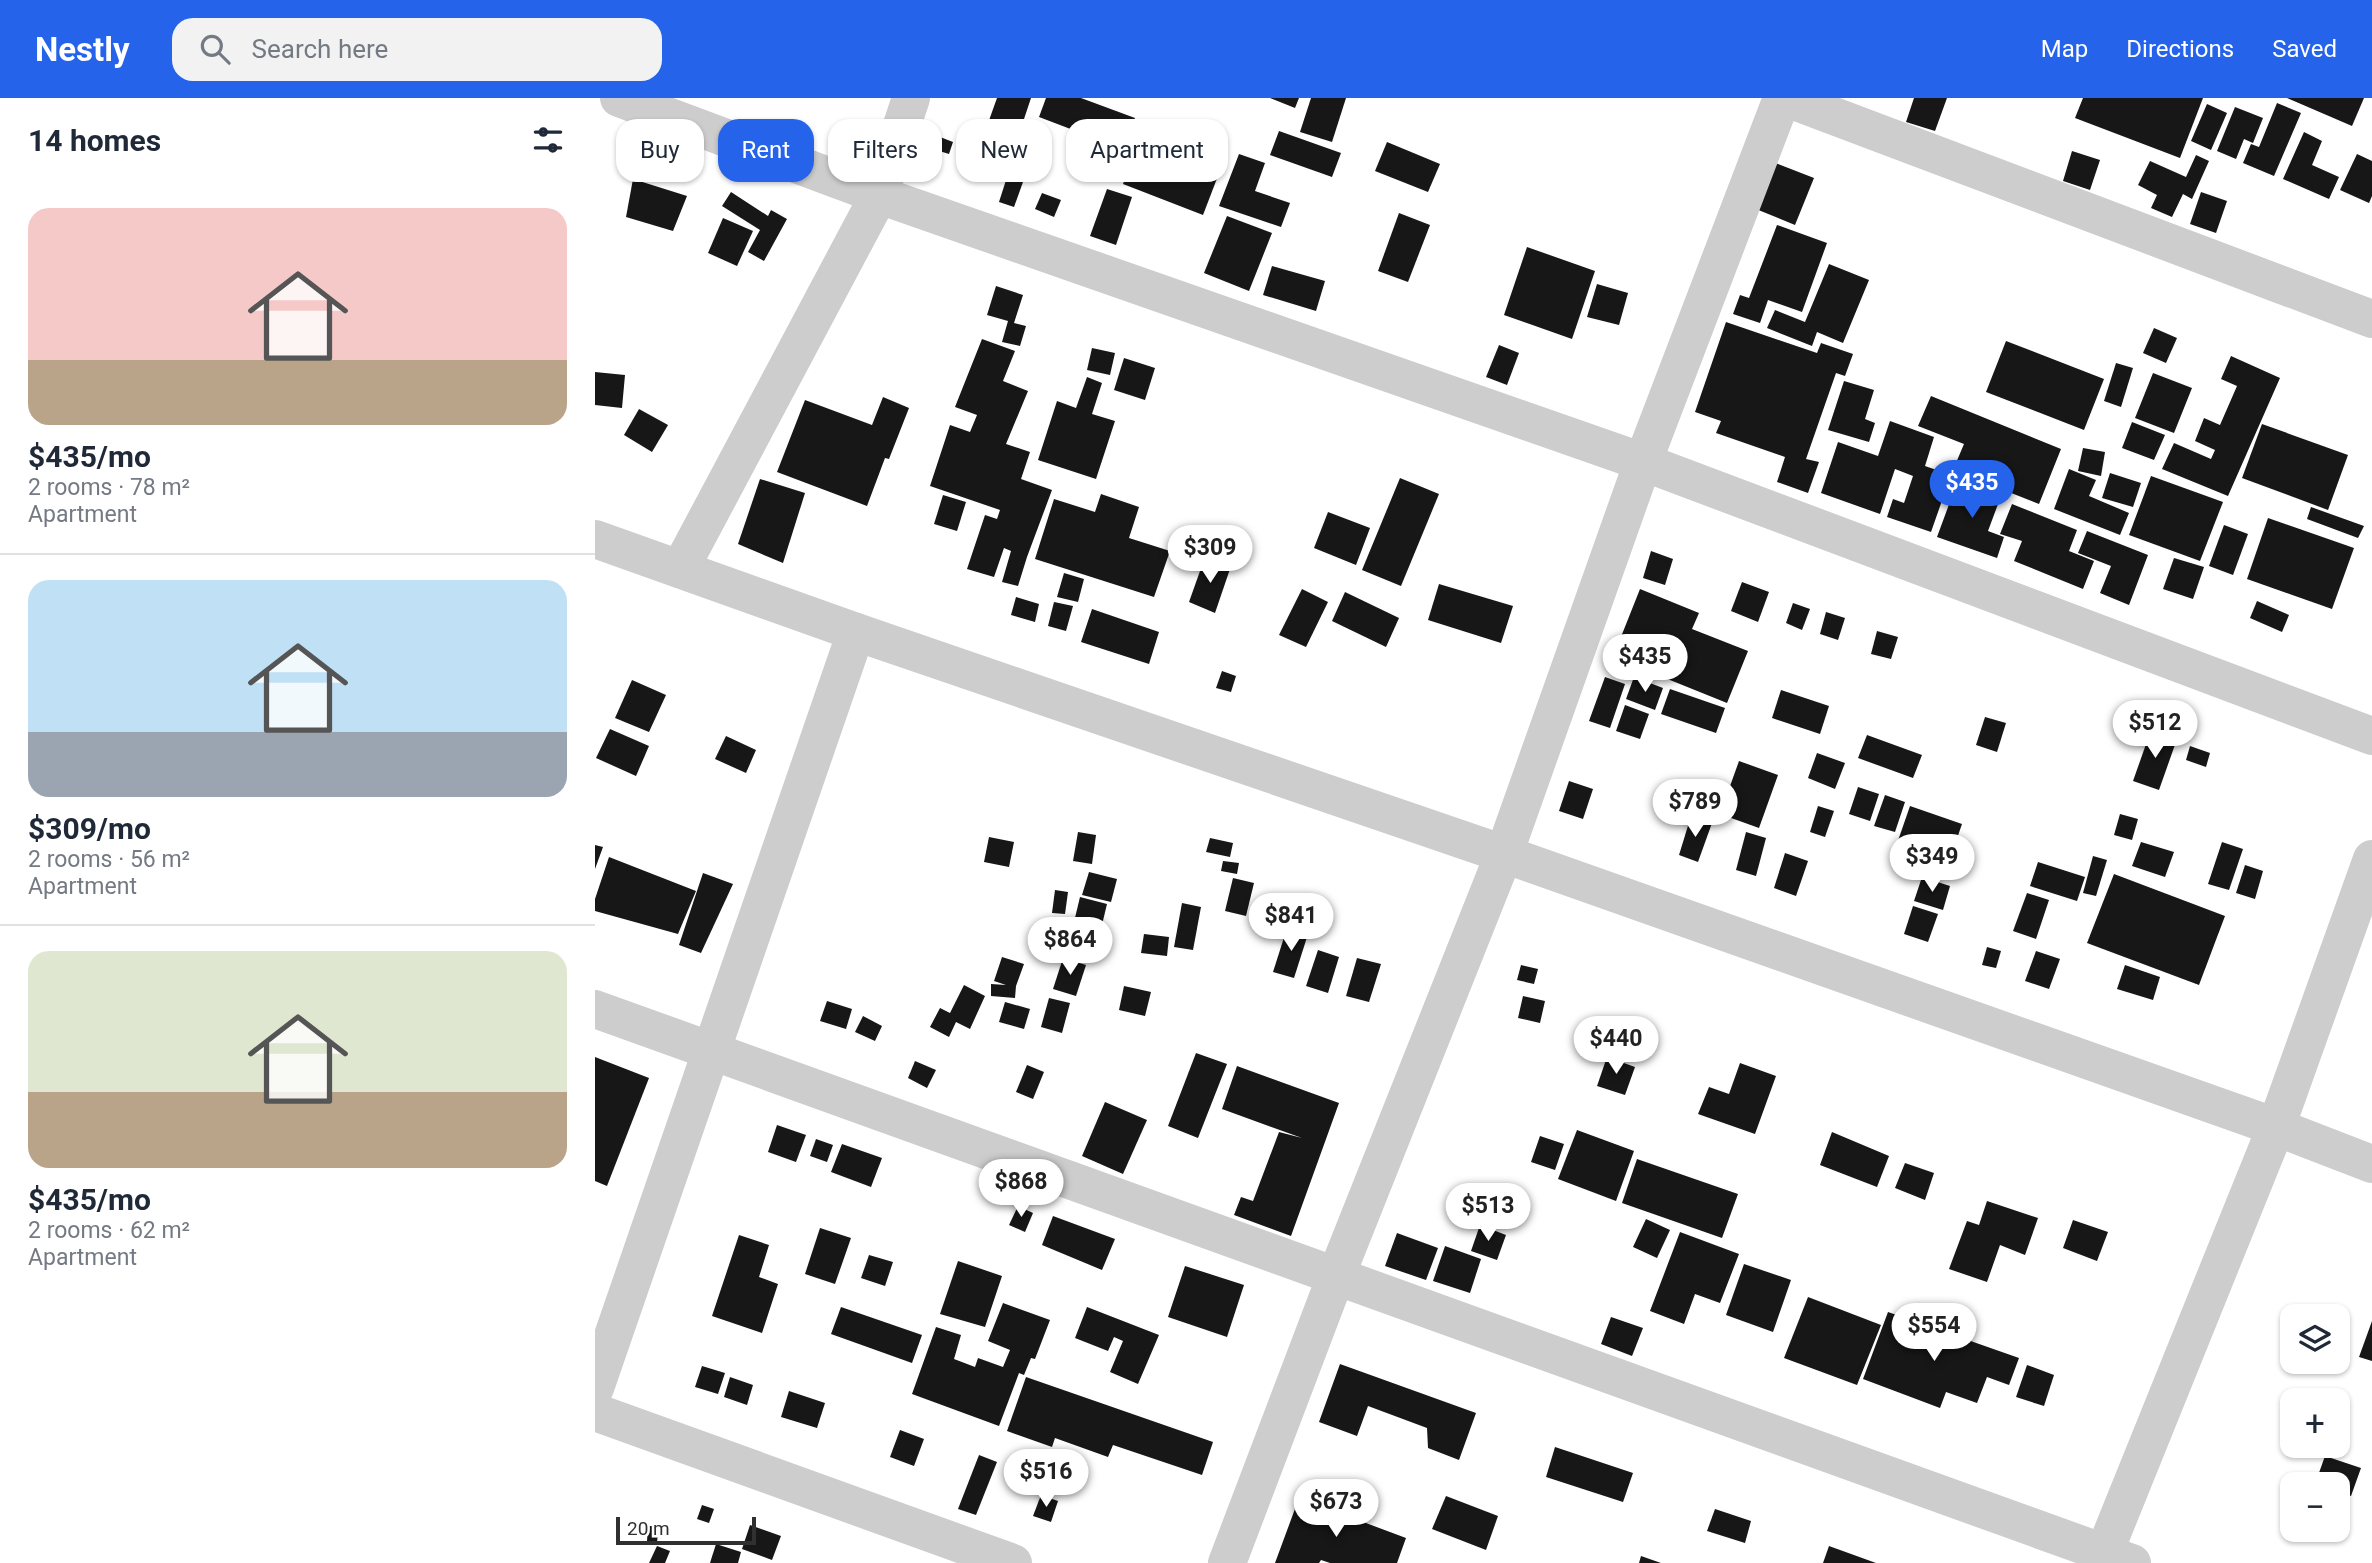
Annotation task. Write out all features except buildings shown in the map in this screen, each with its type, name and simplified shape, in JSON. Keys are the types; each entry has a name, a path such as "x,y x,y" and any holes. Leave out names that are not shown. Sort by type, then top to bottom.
{"street":[{"path":"618,98 879,195 1643,463 2372,736"},
{"path":"680,569 879,195 911,98"},
{"path":"1227,1563 1336,1276 1504,854 1643,463 1784,98 2372,319"},
{"path":"595,539 856,632 1504,854 2276,1127 2372,1164"},
{"path":"595,1388 856,632"},
{"path":"595,1009 2111,1559 2276,1127 2372,859"},
{"path":"595,1412 961,1554 1013,1563"}]}
